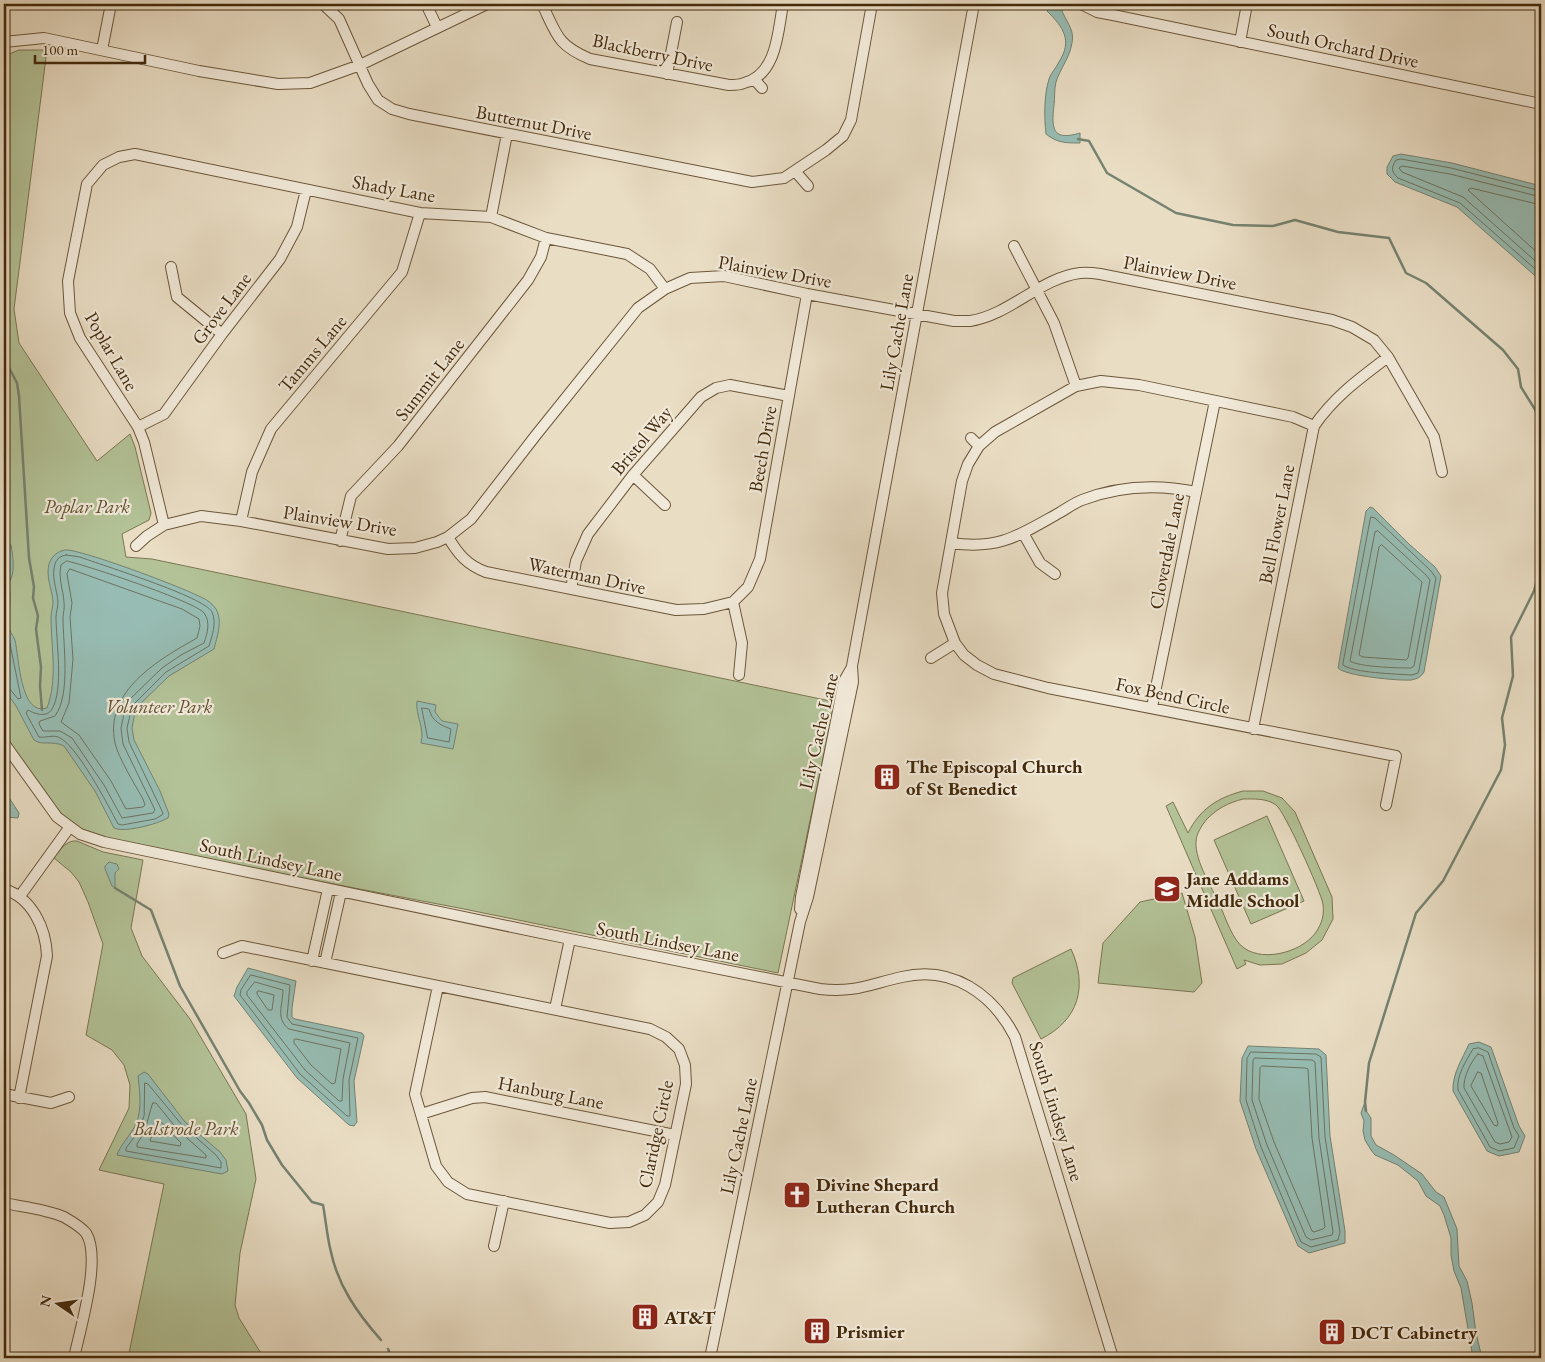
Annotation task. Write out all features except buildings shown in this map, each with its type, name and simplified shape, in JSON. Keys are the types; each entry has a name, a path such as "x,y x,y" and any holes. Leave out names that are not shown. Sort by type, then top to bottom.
{"street":[{"path":"102,50 111,4"},
{"name":"Butternut Drive","path":"323,4 339,19 368,84 378,100 392,110 752,182 784,178 826,150 843,136 852,120 872,4"},
{"path":"426,4 437,27"},
{"path":"4,42 44,38 199,70 278,84 310,83 360,65 487,4"},
{"name":"Blackberry Drive","path":"542,4 560,42 573,52 590,60 729,85 746,83 754,79"},
{"path":"762,88 754,79 759,76 770,62 783,4"},
{"name":"Lily Cache Lane","path":"710,1358 800,922 801,897 844,681 852,666 974,4"},
{"name":"South Orchard Drive","path":"1081,4 1097,12 1541,104"},
{"path":"1240,42 1247,4"},
{"path":"667,74 677,22"},
{"path":"491,217 507,134"},
{"name":"Shady Lane","path":"103,165 119,157 135,154 420,213 491,217 546,238 627,254 650,269 665,288"},
{"name":"Poplar Lane","path":"103,165 87,184 68,281 70,313 80,338 138,427 144,442 164,525"},
{"path":"795,171 808,186"},
{"name":"Grove Lane","path":"138,427 164,414 280,259 298,227 306,190"},
{"name":"Tamms Lane","path":"241,520 252,472 271,429 402,272 420,213"},
{"name":"Summit Lane","path":"340,541 351,496 398,446 528,280 541,257 546,238"},
{"path":"1014,246 1054,323 1076,386"},
{"path":"171,267 177,297 222,334"},
{"name":"Plainview Drive","path":"136,546 164,525 201,516 241,520 388,549 423,546 448,537 470,519 638,308 665,288 690,278 724,276 808,294 954,321 970,320 989,315 1037,290 1050,281 1082,272 1332,320 1352,327 1374,340 1388,356 1434,437 1442,472"},
{"name":"Beech Drive","path":"733,602 748,587 760,559 808,294"},
{"name":"Bell Flower Lane","path":"1253,729 1314,426 1339,396 1388,356"},
{"name":"Fox Bend Circle","path":"1314,426 1293,417 1120,382 1101,381 1076,386 995,432 979,446 963,475 942,602 944,614 955,643 964,654 977,665 1002,677 1048,688 1396,756 1386,805"},
{"name":"Bristol Way","path":"571,589 576,561 588,534 633,476 701,397 716,388 730,385 789,396"},
{"name":"Cloverdale Lane","path":"1152,708 1215,402"},
{"path":"971,438 979,446"},
{"path":"633,476 665,505"},
{"path":"951,543 974,546 1006,540 1023,533 1081,500 1118,490 1160,486 1196,492"},
{"path":"1023,533 1040,563 1055,574"},
{"name":"Waterman Drive","path":"448,537 464,560 477,569 486,572 676,610 704,609 733,602"},
{"path":"733,602 742,643 738,675"},
{"path":"931,658 955,643"},
{"name":"South Lindsey Lane","path":"4,742 57,817 80,834 104,842 570,940 820,990 847,991 917,974 953,979 971,987 982,994 1000,1012 1015,1037 1113,1358"},
{"path":"20,896 70,828"},
{"path":"4,889 20,896 35,914 45,942 47,956 19,1098"},
{"path":"312,960 328,889"},
{"path":"326,963 341,892"},
{"path":"555,1009 570,940"},
{"name":"Claridge Circle","path":"223,952 242,946 555,1009 650,1030 666,1037 679,1050 685,1065 686,1084 665,1185 658,1202 644,1215 629,1222 610,1223 467,1194 448,1182 436,1166 415,1094 438,986"},
{"path":"4,1094 51,1104 70,1097"},
{"name":"Hanburg Lane","path":"421,1114 472,1098 485,1097 675,1135"},
{"path":"494,1246 504,1201"},
{"path":"4,1203 56,1214 90,1231 93,1259 74,1358"}],"green space":[{"name":"Volunteer Park","path":"19,50 47,50 14,309 19,343 97,461 130,434 151,513 149,520 122,534 126,557 152,559 835,702 778,973 464,909 83,836 57,817 4,733 4,56"},
{"path":"1243,791 1263,791 1282,798 1295,812 1332,897 1333,919 1322,940 1306,953 1282,964 1260,965 1244,960 1246,964 1237,969 1166,806 1173,802 1188,833 1198,817 1210,806 1225,797","holes":["1243,799 1268,801 1276,805 1280,810 1302,852 1321,897 1323,914 1318,929 1312,937 1295,949 1273,954 1263,954 1253,952 1240,945 1230,928 1198,857 1196,839 1207,819 1224,806"]},
{"path":"1267,816 1304,901 1251,924 1214,840"},
{"name":"Balstrode Park","path":"73,841 103,852 143,860 131,928 142,956 190,1019 246,1114 256,1179 240,1253 235,1305 239,1318 264,1358 128,1358 164,1184 99,1170 129,1108 130,1085 124,1065 112,1050 86,1035 103,944 79,882 71,872 54,858 64,845"},
{"path":"1182,893 1195,937 1202,983 1194,992 1098,983 1103,943 1140,902"},
{"path":"1071,949 1079,976 1077,1001 1072,1012 1064,1022 1041,1039 1012,983 1013,978"}],"water":[{"path":"1049,4 1061,4 1073,37 1071,48 1056,82 1053,114 1054,127 1059,134 1064,136 1080,133 1080,143 1062,142 1046,134 1045,106 1047,85 1063,54 1066,40 1062,28 1047,11"},
{"path":"1401,154 1452,163 1541,186 1541,281 1457,207 1395,182 1387,174 1387,167 1393,156"},
{"path":"1370,507 1435,567 1441,576 1424,672 1413,680 1373,677 1343,671 1338,668 1366,511"},
{"path":"4,542 11,545 13,560 11,580 8,584 10,594 8,626 15,640 22,684 26,695 31,704 38,708 47,708 52,686 51,617 53,602 48,568 52,558 59,552 65,550 74,551 136,571 198,596 209,602 216,609 219,624 214,649 169,676 138,706 134,717 132,728 134,740 160,791 169,814 168,818 133,829 114,828 95,791 64,746 55,743 40,743 34,740 16,706 4,689"},
{"path":"417,701 436,705 435,712 442,721 458,724 453,749 421,743 422,732 417,711"},
{"path":"4,790 19,813 18,818 4,817"},
{"path":"109,862 117,864 119,869 115,873 115,888 112,886 105,869"},
{"path":"248,968 296,981 292,1008 292,1017 295,1019 362,1033 364,1036 354,1081 357,1122 354,1126 349,1125 297,1078 234,996"},
{"path":"1479,1042 1491,1047 1519,1126 1525,1136 1519,1152 1499,1156 1487,1151 1453,1091 1456,1073 1469,1044"},
{"path":"1248,1046 1319,1049 1326,1055 1330,1136 1345,1231 1345,1243 1309,1253 1298,1246 1256,1149 1240,1101 1242,1058"},
{"path":"144,1072 148,1074 185,1122 220,1152 226,1160 228,1171 222,1174 117,1155 138,1118 140,1105 138,1076"},
{"path":"1365,1102 1365,1109 1371,1118 1371,1136 1376,1145 1422,1174 1436,1192 1444,1197 1457,1229 1459,1266 1467,1281 1482,1358 1473,1358 1461,1288 1454,1271 1451,1255 1451,1238 1440,1206 1426,1196 1418,1181 1398,1165 1375,1155 1371,1150 1365,1140 1363,1131 1364,1121 1361,1113"}],"waterway":[{"path":"1078,139 1089,141 1107,173 1176,213 1233,225 1273,226 1295,220 1338,232 1389,238 1406,273 1426,283 1503,350 1518,369 1521,387 1541,419"},
{"path":"4,335 6,362 17,383 19,396 29,558 34,587 33,598 38,616 36,629 41,667 42,710"},
{"path":"1366,1111 1365,1102 1369,1063 1416,913 1443,881 1501,770 1505,745 1502,718 1513,676 1511,637 1534,591 1541,565"},
{"path":"115,888 151,910 180,986 240,1091 262,1125 267,1140 282,1165 312,1202 323,1205 334,1264 344,1288 364,1320 381,1340"},
{"path":"388,1349 392,1358"}],"place":[{"name":"The Episcopal Church of St Benedict","path":"887,777"},
{"name":"Jane Addams Middle School","path":"1167,889"},
{"name":"Divine Shepard Lutheran Church","path":"797,1195"},
{"name":"AT&T","path":"645,1317"},
{"name":"Prismier","path":"817,1331"},
{"name":"DCT Cabinetry","path":"1332,1332"}],"park label":[{"name":"Poplar Park","path":"87,506"}]}
